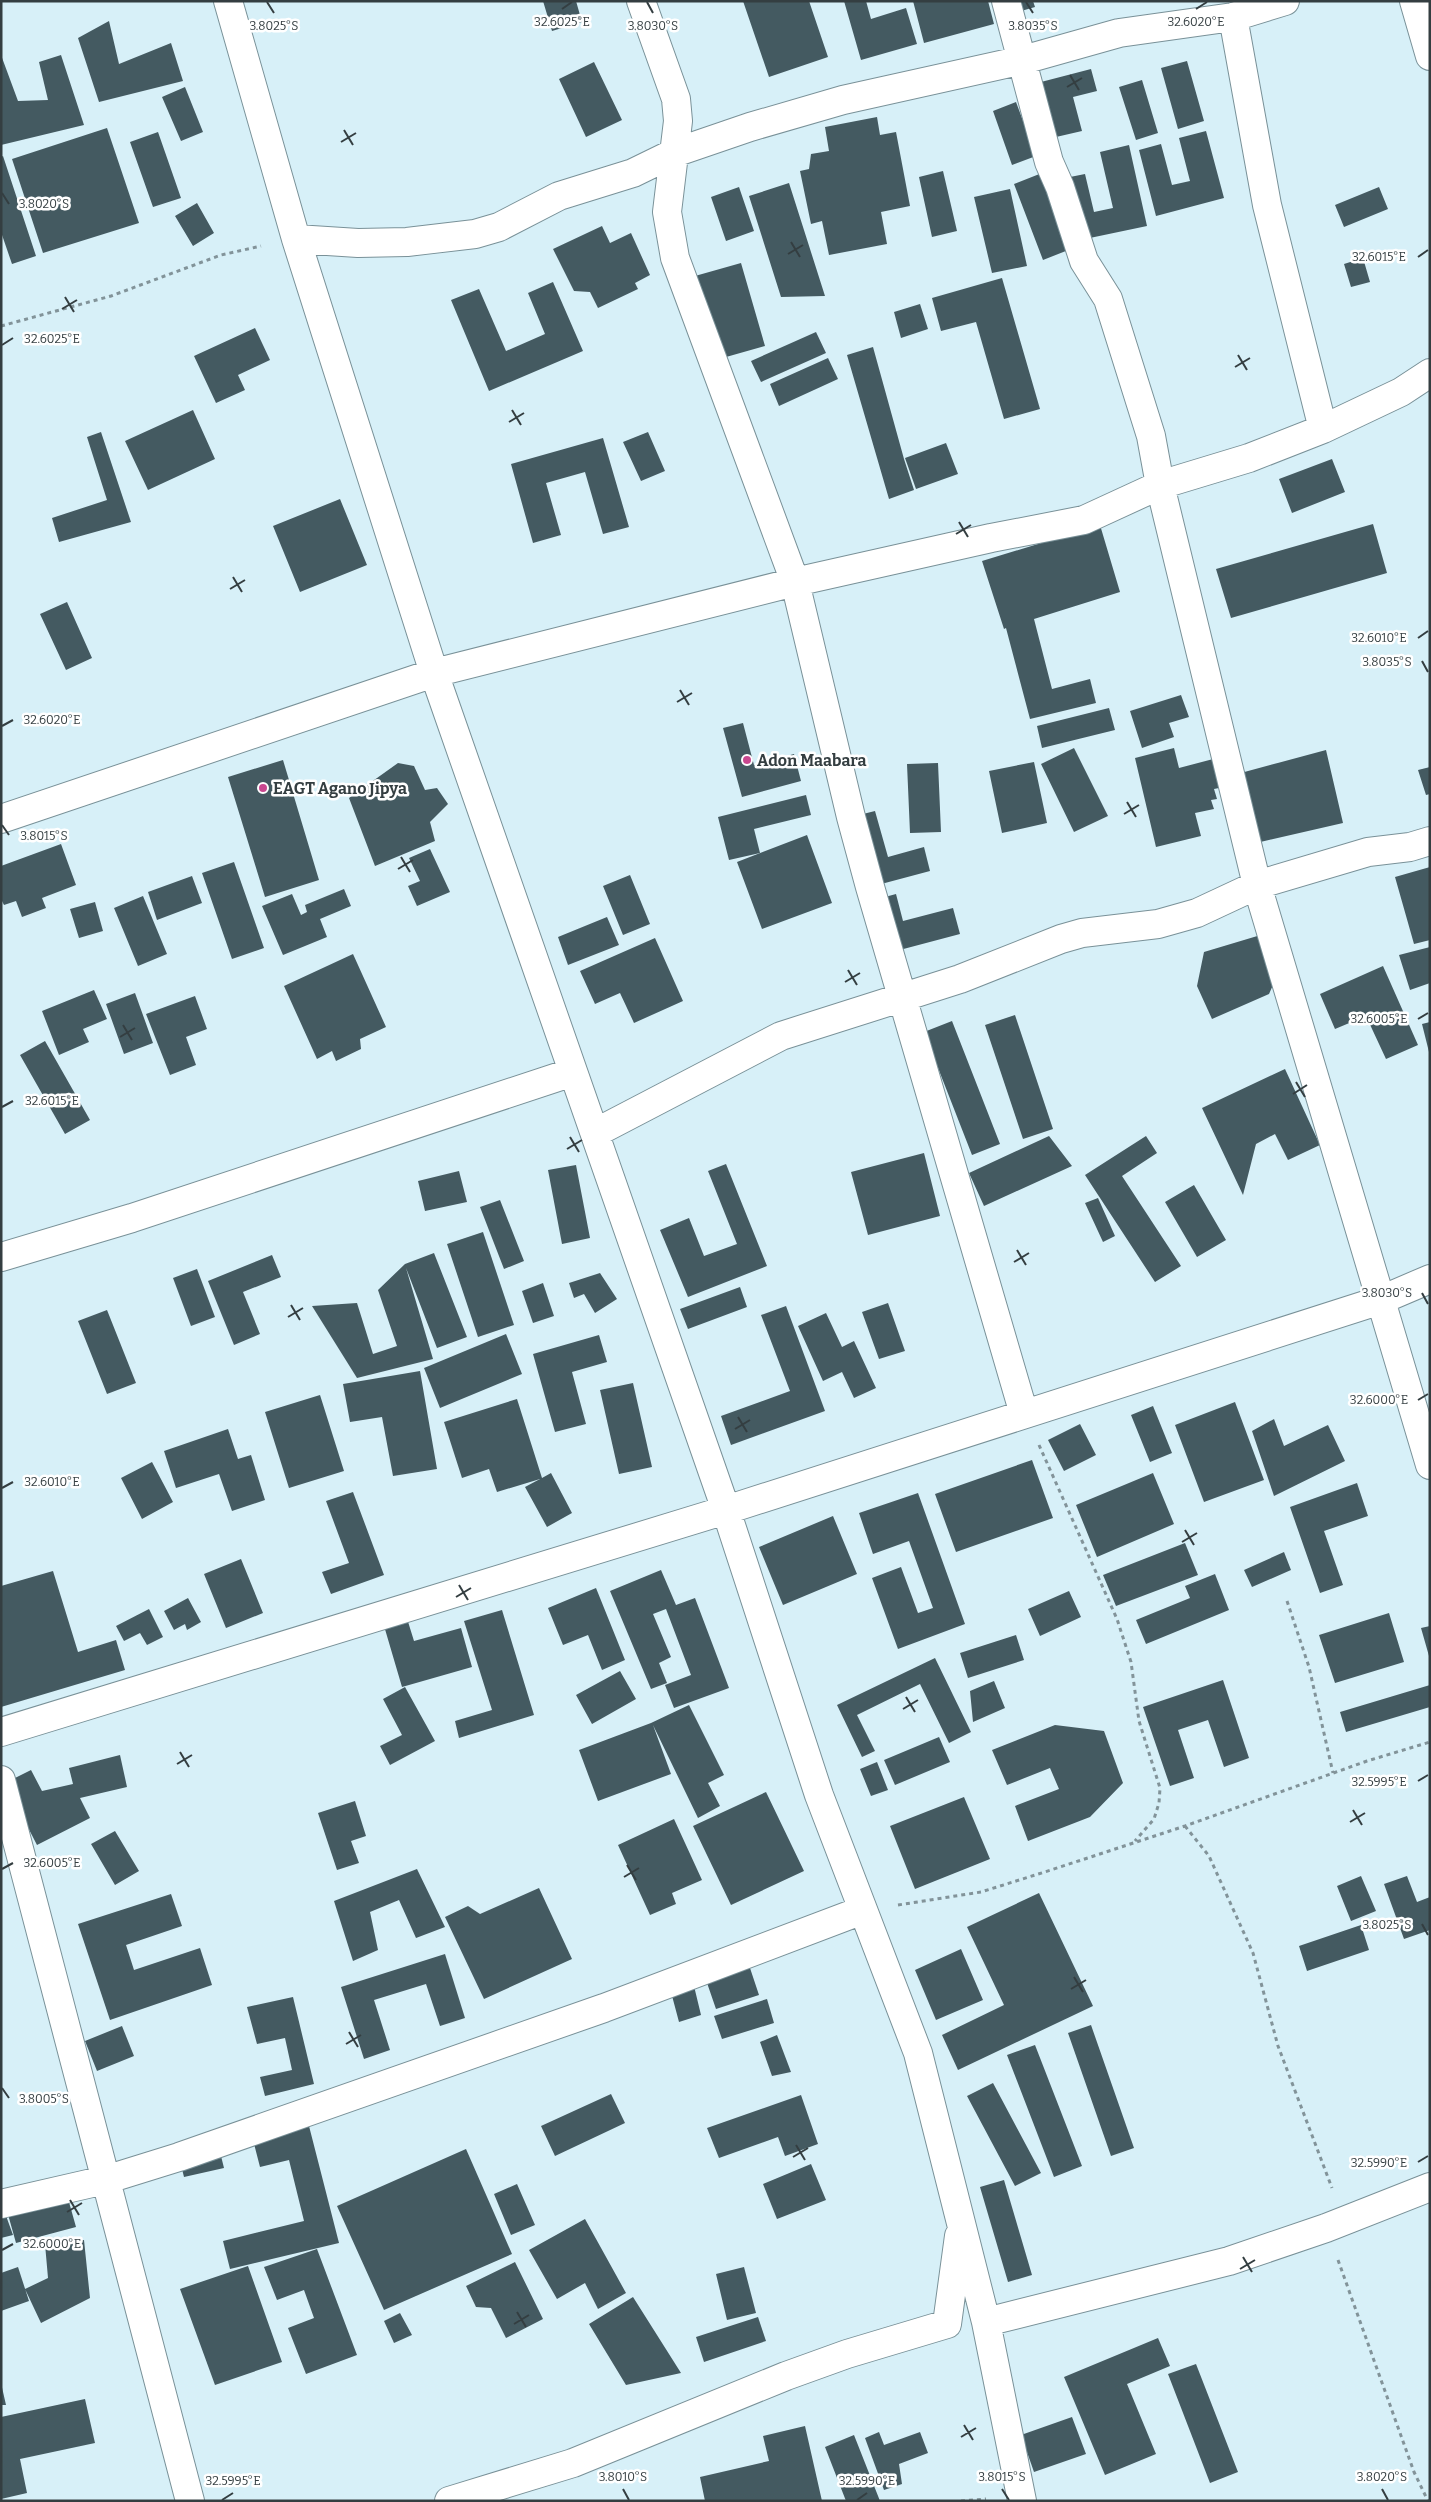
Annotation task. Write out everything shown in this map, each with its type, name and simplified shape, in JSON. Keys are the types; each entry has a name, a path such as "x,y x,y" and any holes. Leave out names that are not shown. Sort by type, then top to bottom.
{"street":[{"path":"228,1 296,239 434,674 726,1510 819,1795 918,2053 986,2322 1022,2501"},
{"path":"641,1 676,99 678,121 667,212 675,258 795,582 851,818 1024,1414"},
{"path":"1006,1 1049,162 1060,186 1068,216 1084,260 1108,299 1151,436 1160,485 1258,885 1430,1465"},
{"path":"296,239 358,243 407,242 475,234 499,227 559,196 633,173 674,153 750,127 843,100 1023,60 1120,33 1233,16 1285,1"},
{"path":"1414,1 1430,56"},
{"path":"1233,16 1267,205 1323,429"},
{"path":"1,819 434,674 795,582 991,538 1084,520 1160,485 1249,458 1323,429 1401,392 1430,373"},
{"path":"595,1133 781,1036 960,979 1061,939 1082,933 1158,924 1197,912 1258,885 1368,852 1410,847 1430,841"},
{"path":"1,1257 132,1218 573,1072"},
{"path":"1,1732 726,1510 1381,1300 1430,1279"},
{"path":"1,1780 190,2501"},
{"path":"1,2204 105,2180 604,2008 863,1910"},
{"path":"986,2322 1229,2261 1334,2225 1430,2187"},
{"path":"449,2501 573,2464 786,2376 847,2354 947,2324 961,2222"}],"path":[{"path":"1,326 111,296 221,255 296,239"},
{"path":"1024,1414 1117,1619 1131,1662 1140,1720 1160,1788 1160,1803 1154,1819 1135,1842"},
{"path":"1287,1601 1309,1667 1333,1773"},
{"path":"863,1910 981,1892 1185,1826 1333,1773 1430,1742"},
{"path":"1185,1826 1209,1856 1254,1953 1278,2046 1314,2135 1334,2225 1414,2472 1428,2501"}],"building":[{"path":"543,1 576,1 582,22 552,31"},
{"path":"743,1 809,1 828,57 769,77"},
{"path":"844,1 866,1 871,19 906,8 917,44 861,60"},
{"path":"913,1 988,1 994,24 924,43"},
{"path":"1010,1 1033,1 1035,7 1014,13"},
{"path":"109,21 119,64 171,43 183,81 99,102 78,38"},
{"path":"1,55 18,101 48,100 39,62 61,55 84,125 1,145"},
{"path":"1187,61 1204,121 1178,129 1161,68"},
{"path":"594,62 622,120 586,137 559,79"},
{"path":"1091,69 1097,91 1073,97 1082,131 1056,137 1041,82"},
{"path":"1142,80 1158,133 1136,140 1119,87"},
{"path":"185,87 203,132 181,141 162,97"},
{"path":"1016,102 1036,156 1012,165 993,111"},
{"path":"877,117 880,135 896,132 910,206 881,212 887,244 829,255 822,221 811,224 800,171 809,169 811,154 829,151 825,127"},
{"path":"107,128 139,223 43,253 12,159"},
{"path":"1206,131 1224,198 1156,216 1139,150 1161,144 1172,185 1190,181 1179,138"},
{"path":"158,132 181,198 153,207 130,142"},
{"path":"1129,145 1147,226 1085,239 1070,177 1085,174 1094,212 1113,208 1100,152"},
{"path":"3,156 36,256 12,264 1,232 1,157"},
{"path":"943,171 957,231 932,237 919,177"},
{"path":"1047,171 1076,247 1043,260 1014,184"},
{"path":"789,183 825,296 781,297 749,196"},
{"path":"739,187 754,231 726,241 711,197"},
{"path":"1379,187 1388,209 1344,227 1335,205"},
{"path":"1010,189 1027,266 992,273 974,197"},
{"path":"197,203 214,233 193,246 175,216"},
{"path":"602,226 610,243 631,233 650,275 635,283 638,289 598,308 590,292 574,291 553,249"},
{"path":"1363,258 1370,282 1351,287 1344,264"},
{"path":"741,263 765,346 719,359 695,276"},
{"path":"1002,278 1040,409 1004,419 976,322 941,331 932,298"},
{"path":"553,282 583,351 489,391 451,300 479,289 506,351 545,334 528,293"},
{"path":"920,304 928,329 901,338 894,312"},
{"path":"255,328 270,360 238,375 245,390 216,403 194,356"},
{"path":"816,332 826,353 761,382 751,361"},
{"path":"873,347 914,490 889,499 847,355"},
{"path":"828,358 838,379 779,406 770,384"},
{"path":"193,410 215,459 148,490 125,441"},
{"path":"101,432 131,522 59,542 52,518 107,500 87,437"},
{"path":"648,432 665,471 641,481 623,442"},
{"path":"603,438 629,527 603,534 585,472 546,483 561,535 533,543 511,464"},
{"path":"946,443 958,474 916,489 905,458"},
{"path":"1332,459 1345,492 1292,513 1279,479"},
{"path":"340,499 367,565 300,592 273,526"},
{"path":"1373,524 1387,573 1231,618 1216,569"},
{"path":"1100,525 1120,592 1034,619 1052,689 1090,679 1096,703 1030,719 1006,628 1004,629 982,561"},
{"path":"67,602 92,658 66,670 40,614"},
{"path":"1181,695 1189,717 1169,723 1174,737 1142,748 1130,711"},
{"path":"1109,708 1115,730 1042,748 1037,726"},
{"path":"743,723 754,765 794,754 801,781 742,797 723,728"},
{"path":"1074,748 1108,816 1074,832 1041,764"},
{"path":"1174,748 1179,768 1217,758 1224,787 1214,789 1217,799 1211,800 1214,809 1195,813 1201,836 1156,847 1135,758"},
{"path":"1326,750 1343,823 1256,843 1237,774"},
{"path":"283,760 319,880 265,897 228,777"},
{"path":"1034,762 1047,823 1002,833 989,771"},
{"path":"398,763 414,766 425,790 437,788 448,804 430,822 435,841 375,866 349,798"},
{"path":"938,763 941,832 910,833 907,764"},
{"path":"1430,767 1430,794 1426,795 1418,770"},
{"path":"806,795 811,815 754,829 760,853 729,860 718,817"},
{"path":"875,811 888,857 924,847 930,871 870,887 851,817"},
{"path":"807,835 832,903 762,929 737,862"},
{"path":"61,844 76,885 42,898 46,908 22,917 16,901 4,905 1,899 1,866"},
{"path":"430,849 450,892 417,906 408,886 420,881 409,858"},
{"path":"234,862 264,948 232,959 202,873"},
{"path":"1430,867 1430,940 1414,944 1395,877"},
{"path":"630,875 650,924 623,935 603,886"},
{"path":"192,876 202,903 157,920 148,892"},
{"path":"344,889 351,906 320,919 327,937 283,955 262,906 292,894 301,915 307,912 305,905"},
{"path":"896,894 903,921 953,908 960,934 877,956 863,903"},
{"path":"143,896 167,954 138,966 114,908"},
{"path":"95,902 103,931 79,938 70,909"},
{"path":"607,917 619,945 568,965 558,937"},
{"path":"1264,934 1277,976 1269,994 1212,1019 1197,986 1204,952"},
{"path":"655,938 683,1001 634,1023 620,993 595,1004 580,971"},
{"path":"1430,947 1430,983 1410,990 1399,955"},
{"path":"353,954 386,1027 360,1039 361,1049 336,1061 332,1051 317,1059 284,986"},
{"path":"1383,966 1418,1045 1386,1059 1366,1016 1335,1029 1320,994"},
{"path":"94,990 107,1019 83,1029 89,1042 59,1055 42,1011"},
{"path":"135,993 153,1043 124,1054 106,1004"},
{"path":"195,996 207,1029 186,1037 196,1065 170,1075 146,1014"},
{"path":"1015,1015 1053,1129 1023,1139 985,1025"},
{"path":"952,1021 1000,1144 972,1155 924,1032"},
{"path":"1430,1022 1430,1052 1429,1052 1422,1024"},
{"path":"45,1041 90,1120 65,1134 20,1055"},
{"path":"1285,1069 1320,1145 1288,1160 1275,1134 1256,1144 1243,1195 1202,1108"},
{"path":"1049,1136 1072,1166 984,1206 969,1173"},
{"path":"1146,1136 1157,1153 1122,1176 1181,1266 1155,1282 1085,1175"},
{"path":"924,1153 940,1216 868,1235 851,1172"},
{"path":"726,1164 767,1266 688,1297 660,1230 689,1218 704,1256 737,1244 708,1171"},
{"path":"576,1165 590,1238 562,1244 548,1170"},
{"path":"459,1171 467,1202 425,1211 418,1181"},
{"path":"1194,1185 1226,1240 1197,1257 1165,1202"},
{"path":"1098,1198 1115,1236 1103,1242 1085,1203"},
{"path":"500,1200 524,1261 504,1269 480,1207"},
{"path":"483,1232 514,1325 478,1337 447,1244"},
{"path":"434,1253 467,1337 437,1348 406,1268 433,1359 357,1378 312,1306 357,1303 373,1354 397,1346 378,1290 405,1264"},
{"path":"272,1255 281,1277 243,1292 260,1334 234,1345 208,1281"},
{"path":"197,1269 215,1317 191,1326 173,1278"},
{"path":"600,1273 617,1299 595,1313 584,1294 574,1298 569,1283"},
{"path":"543,1283 554,1316 533,1323 522,1291"},
{"path":"740,1287 747,1307 688,1329 680,1309"},
{"path":"888,1303 905,1351 879,1359 862,1312"},
{"path":"786,1306 825,1411 731,1445 721,1416 790,1391 761,1315"},
{"path":"107,1310 136,1383 107,1394 78,1321"},
{"path":"826,1313 842,1347 854,1341 876,1388 854,1398 842,1372 823,1381 798,1326"},
{"path":"506,1334 522,1374 440,1408 424,1368"},
{"path":"599,1335 607,1362 572,1372 586,1424 555,1432 533,1354"},
{"path":"420,1371 437,1469 393,1476 382,1417 350,1422 343,1384"},
{"path":"633,1383 652,1467 619,1474 600,1390"},
{"path":"320,1395 344,1471 289,1488 265,1412"},
{"path":"517,1399 542,1478 551,1473 572,1513 547,1527 525,1487 540,1479 497,1492 489,1469 462,1478 444,1422"},
{"path":"1235,1402 1264,1480 1204,1502 1175,1425"},
{"path":"1153,1406 1172,1453 1150,1462 1131,1415"},
{"path":"1274,1419 1284,1446 1328,1425 1345,1461 1274,1496 1252,1431"},
{"path":"1080,1424 1096,1455 1064,1471 1048,1440"},
{"path":"228,1429 238,1459 251,1455 265,1500 232,1511 219,1474 176,1488 164,1451"},
{"path":"1032,1460 1053,1518 956,1552 935,1494"},
{"path":"152,1462 173,1502 142,1519 121,1478"},
{"path":"1153,1473 1174,1524 1097,1557 1076,1505"},
{"path":"1357,1483 1368,1516 1324,1531 1343,1585 1320,1593 1290,1507"},
{"path":"353,1492 384,1575 331,1594 322,1572 349,1563 326,1501"},
{"path":"918,1493 965,1624 898,1649 872,1578 901,1567 918,1613 933,1608 909,1541 873,1554 859,1513"},
{"path":"833,1516 857,1574 783,1605 759,1547"},
{"path":"1185,1543 1198,1575 1116,1606 1103,1575"},
{"path":"1284,1552 1291,1570 1252,1587 1244,1570"},
{"path":"241,1559 263,1613 226,1628 204,1574"},
{"path":"661,1570 676,1605 695,1598 729,1688 674,1708 665,1685 691,1675 666,1609 653,1614 671,1657 659,1663 667,1683 651,1689 610,1591"},
{"path":"53,1571 78,1652 116,1640 125,1670 1,1707 1,1586"},
{"path":"1215,1574 1229,1610 1146,1644 1136,1620 1190,1598 1185,1586"},
{"path":"596,1588 625,1660 602,1670 588,1635 563,1645 548,1608"},
{"path":"1069,1591 1081,1617 1040,1636 1028,1609"},
{"path":"188,1598 201,1622 187,1630 185,1624 174,1630 164,1611"},
{"path":"149,1609 163,1637 147,1645 140,1633 124,1641 116,1626"},
{"path":"502,1610 534,1715 459,1738 455,1721 492,1710 464,1621"},
{"path":"405,1612 414,1641 461,1628 472,1667 402,1687 382,1619"},
{"path":"1389,1613 1404,1662 1335,1683 1319,1635"},
{"path":"1430,1626 1430,1656 1429,1656 1421,1628"},
{"path":"1016,1635 1024,1660 968,1678 960,1653"},
{"path":"935,1658 971,1732 949,1743 920,1684 857,1715 875,1751 862,1757 837,1705"},
{"path":"620,1671 636,1699 592,1724 576,1695"},
{"path":"1223,1680 1249,1758 1224,1767 1208,1720 1178,1730 1194,1778 1170,1786 1143,1707"},
{"path":"994,1681 1005,1708 973,1722 970,1691"},
{"path":"1430,1685 1430,1707 1346,1732 1340,1712"},
{"path":"405,1687 435,1741 390,1765 380,1746 402,1735 383,1699"},
{"path":"689,1705 724,1775 708,1783 720,1806 698,1818 653,1725 671,1774 598,1801 579,1750 651,1723"},
{"path":"1055,1725 1104,1731 1123,1783 1090,1817 1028,1841 1015,1806 1059,1789 1050,1768 1007,1785 992,1750"},
{"path":"939,1737 950,1762 895,1785 884,1760"},
{"path":"120,1755 127,1787 80,1798 90,1818 37,1845 5,1783 31,1770 42,1791 73,1784 69,1768"},
{"path":"877,1762 888,1790 871,1796 860,1769"},
{"path":"766,1792 804,1871 731,1905 693,1826"},
{"path":"964,1797 990,1859 915,1889 890,1826"},
{"path":"355,1801 366,1836 351,1841 359,1863 337,1870 318,1813"},
{"path":"674,1819 702,1880 672,1893 676,1904 650,1915 618,1845"},
{"path":"115,1831 139,1871 115,1885 91,1844"},
{"path":"417,1869 445,1927 416,1938 399,1900 370,1912 378,1950 353,1961 334,1901"},
{"path":"1361,1876 1376,1911 1351,1921 1337,1886"},
{"path":"1407,1876 1417,1902 1430,1897 1430,1930 1404,1939 1384,1884"},
{"path":"539,1888 572,1959 484,1999 445,1917 468,1906 480,1914"},
{"path":"1039,1893 1093,2006 958,2070 942,2035 1004,2005 967,1927"},
{"path":"171,1894 182,1926 126,1945 134,1970 200,1948 212,1985 110,2020 78,1924"},
{"path":"1361,1925 1369,1950 1307,1971 1299,1946"},
{"path":"961,1949 983,2000 936,2020 915,1970"},
{"path":"445,1954 465,2018 440,2026 426,1984 374,2000 390,2050 364,2059 341,1987"},
{"path":"749,1965 759,1995 716,2009 706,1980"},
{"path":"694,1986 701,2015 679,2022 671,1992"},
{"path":"293,1997 314,2084 265,2096 260,2077 292,2070 285,2038 257,2044 247,2007"},
{"path":"767,1999 774,2023 722,2039 714,2016"},
{"path":"1091,2025 1134,2148 1111,2156 1068,2033"},
{"path":"122,2026 134,2056 97,2071 85,2041"},
{"path":"777,2035 791,2072 772,2076 760,2042"},
{"path":"1035,2045 1082,2166 1054,2177 1007,2055"},
{"path":"993,2083 1041,2173 1015,2186 967,2096"},
{"path":"611,2094 625,2123 555,2156 541,2126"},
{"path":"801,2095 818,2144 785,2156 778,2137 719,2158 707,2128"},
{"path":"309,2126 339,2243 230,2269 223,2241 304,2221 289,2160 260,2167 253,2140"},
{"path":"219,2148 224,2168 184,2177 179,2157"},
{"path":"466,2149 512,2254 384,2310 337,2206"},
{"path":"811,2164 826,2200 777,2219 763,2184"},
{"path":"1004,2180 1032,2275 1008,2282 980,2187"},
{"path":"517,2184 535,2225 511,2235 494,2194"},
{"path":"2,2193 69,2202 76,2227 16,2243"},
{"path":"1,2202 13,2235 1,2238"},
{"path":"585,2219 626,2293 598,2309 585,2283 557,2299 529,2250"},
{"path":"84,2240 90,2298 41,2323 25,2289 48,2278 45,2244"},
{"path":"317,2249 357,2355 306,2374 288,2328 314,2318 304,2290 277,2300 264,2267"},
{"path":"515,2262 543,2319 506,2338 491,2308 476,2307 466,2286"},
{"path":"248,2266 282,2362 215,2385 180,2289"},
{"path":"18,2267 29,2301 1,2311 1,2273"},
{"path":"744,2267 756,2313 727,2320 716,2274"},
{"path":"633,2297 681,2373 626,2385 589,2324"},
{"path":"400,2313 412,2335 394,2343 384,2321"},
{"path":"758,2317 766,2341 704,2362 696,2337"},
{"path":"1158,2338 1170,2366 1127,2384 1156,2454 1105,2475 1064,2377"},
{"path":"1196,2364 1238,2472 1210,2483 1168,2374"},
{"path":"1,2383 6,2405 1,2405"},
{"path":"85,2399 95,2443 20,2459 27,2493 1,2499 1,2417"},
{"path":"1072,2417 1086,2454 1034,2472 1021,2435"},
{"path":"805,2426 822,2501 705,2501 700,2477 769,2461 763,2436"},
{"path":"879,2432 884,2445 920,2432 928,2453 899,2464 902,2484 884,2490 865,2438"},
{"path":"854,2435 880,2501 846,2501 825,2447"}],"place":[{"name":"Adon Maabara","path":"747,760"},
{"name":"EAGT Agano Jipya","path":"263,788"}]}
